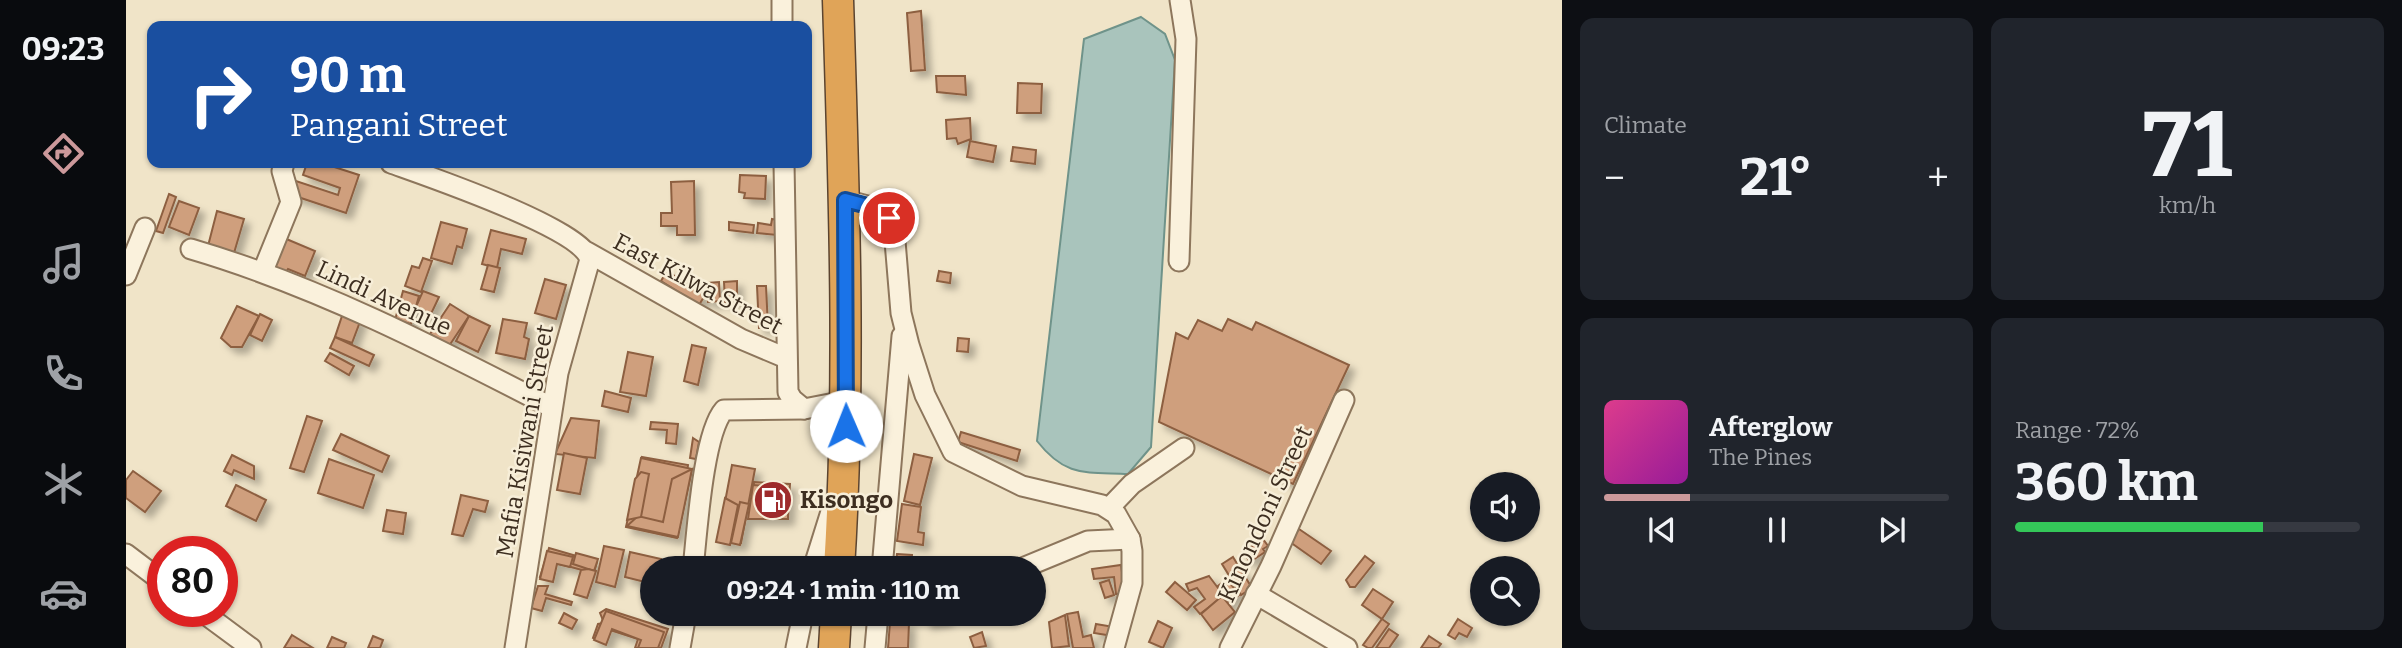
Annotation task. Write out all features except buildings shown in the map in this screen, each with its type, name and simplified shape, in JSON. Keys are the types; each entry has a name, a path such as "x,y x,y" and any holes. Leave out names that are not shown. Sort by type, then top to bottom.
{"highway":[{"path":"838,0 845,200 846,468 840,556"},
{"path":"834,648 835,626"}],"street":[{"path":"782,0 782,21"},
{"path":"1179,261 1186,39 1180,0"},
{"path":"263,271 291,202 283,168"},
{"path":"404,168 484,197 535,221 587,252"},
{"path":"784,168 788,392 804,409"},
{"path":"845,200 879,209 889,218 898,242 904,323 883,556"},
{"path":"126,275 145,228"},
{"name":"Lindi Avenue","path":"191,249 263,271 460,360 551,407"},
{"name":"East Kilwa Street","path":"587,252 741,339 786,358"},
{"name":"Mafia Kisiwani Street","path":"515,648 551,407 572,312 590,259 587,252"},
{"path":"904,323 925,395 956,455 1021,486 1110,508 1130,539 1132,583 1114,648"},
{"name":"Kinondoni Street","path":"1230,648 1344,400"},
{"path":"695,556 702,494 718,416 731,407 804,409 845,401"},
{"path":"1110,508 1132,484 1184,448"},
{"path":"817,556 846,468"},
{"path":"1046,558 1088,541 1130,539"},
{"path":"126,554 147,570"},
{"path":"1256,594 1347,648"},
{"path":"680,648 684,626"},
{"path":"796,648 801,626"},
{"path":"875,648 877,626"},
{"path":"223,627 251,648"}],"water":[{"path":"1141,17 1165,34 1175,60 1151,447 1128,474 1078,471 1058,461 1037,441 1084,39"}],"place":[{"name":"Kisongo","path":"773,500"}],"route":[{"path":"846,426 845,200 879,209 889,218"}]}
